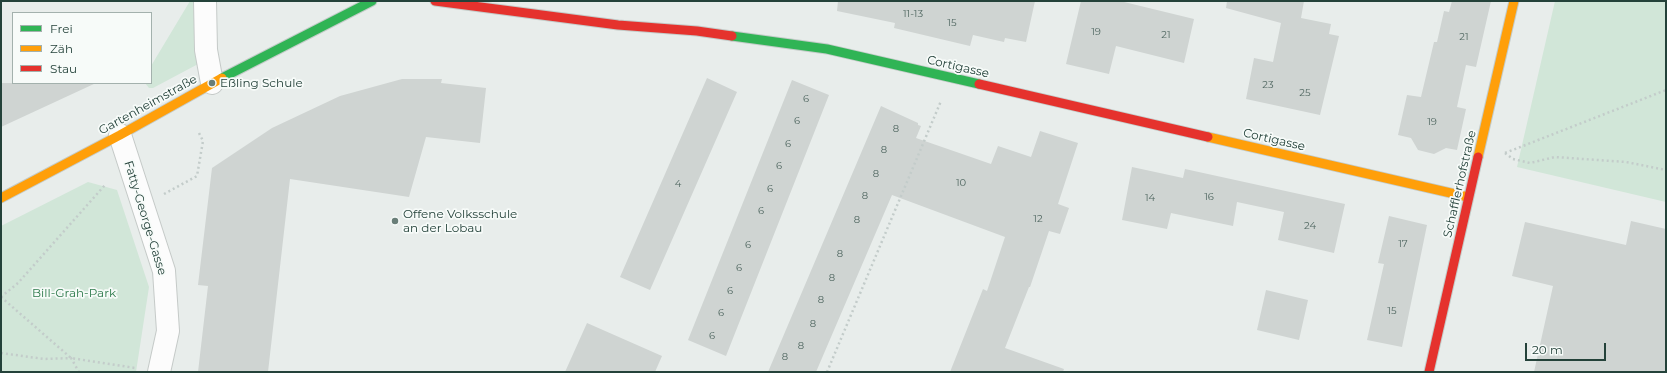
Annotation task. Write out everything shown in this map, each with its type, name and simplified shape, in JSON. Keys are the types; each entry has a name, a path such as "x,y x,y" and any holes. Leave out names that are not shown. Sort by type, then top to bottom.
{"street":[{"path":"205,1 206,50 212,82"},
{"name":"Gartenheimstraße","path":"1,198 120,135 212,82 372,1"},
{"name":"Cortigasse","path":"436,1 618,25 697,31 827,49 1468,197"},
{"name":"Schafflerhofstraße","path":"1429,372 1514,1"},
{"name":"Fatty-George-Gasse","path":"120,135 164,271 168,331 149,370"}],"path":[{"path":"827,372 951,78"},
{"path":"1477,164 1666,90"},
{"path":"162,195 197,176 203,140 198,131"},
{"path":"1505,153 1513,159 1530,163 1555,157 1626,162 1666,170"},
{"path":"79,372 71,358 1,297 18,283 105,185"},
{"path":"1,353 44,359 71,358 149,370"}],"green space":[{"path":"190,1 198,1 200,63 153,88 149,88 146,84 152,84 152,64"},
{"path":"1555,1 1666,1 1666,202 1517,167"},
{"name":"Bill-Grah-Park","path":"88,182 117,190 149,287 136,372 1,372 1,226"}],"building":[{"path":"838,1 1035,1 1026,42 1005,38 1004,42 973,35 970,46 894,28 895,23 837,11"},
{"path":"1081,1 1120,1 1194,19 1184,63 1116,46 1109,74 1066,64"},
{"path":"1227,1 1304,1 1301,18 1331,24 1329,34 1339,36 1320,115 1246,99 1254,58 1273,62 1281,23 1226,8"},
{"path":"1452,1 1491,1 1476,67 1466,65 1457,107 1466,109 1457,150 1446,148 1434,154 1418,150 1411,138 1398,135 1407,95 1421,97 1434,42 1437,42 1444,11 1449,12"},
{"path":"707,78 737,92 650,290 620,277"},
{"path":"402,79 442,79 441,83 486,88 480,143 426,137 409,197 290,179 268,372 198,372 208,286 198,285 212,168 272,128 340,96"},
{"path":"792,80 829,95 726,356 688,340"},
{"path":"1,83 94,84 1,127"},
{"path":"881,106 918,123 918,125 921,126 916,138 991,164 998,146 1031,157 1040,131 1078,143 1058,204 1069,208 1060,234 1049,231 1030,287 1005,348 1064,369 1063,372 950,372 983,289 987,291 1005,237 892,195 816,372 768,372"},
{"path":"1132,167 1183,178 1185,169 1345,204 1334,253 1278,240 1284,212 1237,202 1233,226 1171,213 1167,229 1122,220"},
{"path":"1389,216 1427,225 1402,347 1367,340 1384,264 1378,263"},
{"path":"1631,221 1666,229 1666,372 1534,372 1553,286 1512,276 1525,222 1626,245"},
{"path":"1266,290 1308,300 1299,340 1257,330"},
{"path":"587,323 662,356 655,372 565,372"}],"traffic: fast":[{"path":"222,78 372,1"},
{"path":"732,36 827,49 979,84"}],"traffic: slow":[{"path":"1478,157 1514,1"},
{"path":"1,198 120,135 222,78"},
{"path":"1208,137 1468,197"}],"traffic: jam":[{"path":"435,1 618,25 697,31 732,36"},
{"path":"979,84 1208,137"},
{"path":"1429,372 1478,157"}],"place":[{"name":"Eßling Schule","path":"212,83"},
{"name":"Offene Volksschule an der Lobau","path":"395,221"}]}
